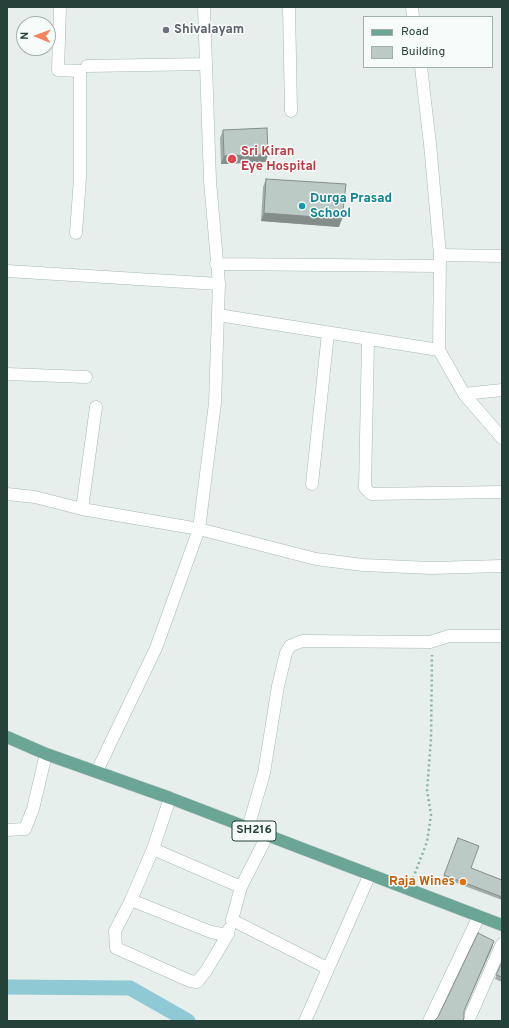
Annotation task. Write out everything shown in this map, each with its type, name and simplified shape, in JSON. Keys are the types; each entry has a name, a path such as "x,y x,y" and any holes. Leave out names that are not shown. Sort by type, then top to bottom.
{"main road":[{"name":"SH216","path":"7,737 46,754 170,798 502,925"}],"street":[{"path":"60,7 58,70 80,71 80,178 76,233"},
{"path":"97,771 156,648 199,529 215,403 219,284 216,264 210,181 204,7"},
{"path":"289,7 291,111"},
{"path":"88,66 206,64"},
{"path":"421,68 430,144 440,261 439,350 464,394 502,438"},
{"path":"216,264 440,261 502,256"},
{"path":"7,271 219,284"},
{"path":"218,315 368,340 439,350"},
{"path":"312,484 328,333"},
{"path":"368,340 365,488 371,494 502,492"},
{"path":"7,374 86,377"},
{"path":"464,394 502,390"},
{"path":"82,509 96,407"},
{"path":"7,494 35,497 82,509 199,529 316,559 363,564 431,568 502,566"},
{"path":"248,828 264,773 278,686 286,654 290,646 302,640 430,642 449,636 502,636"},
{"path":"7,830 25,829 33,809 46,754"},
{"path":"170,798 153,849 131,900 115,931 116,948 190,981 197,982 206,971 228,934 241,887 267,836"},
{"path":"153,849 241,887"},
{"path":"305,1021 370,874"},
{"path":"131,900 211,932 228,934"},
{"path":"429,1021 478,916"},
{"path":"232,920 328,968"},
{"path":"468,1021 502,944"}],"path":[{"path":"408,890 427,842 431,815 427,790 431,739 433,659 430,642"}],"building":[{"path":"267,128 268,154 224,156 223,130"},
{"name":"Durga Prasad School","path":"266,179 346,184 342,219 264,213"},
{"path":"458,838 479,846 471,868 502,880 502,897 444,875"},
{"path":"478,933 494,941 464,1011 463,1021 434,1021 438,1017"},
{"path":"502,962 502,977 496,975"}],"waterway":[{"path":"7,987 130,988 188,1021"}],"place":[{"name":"Shivalayam","path":"166,30"},
{"name":"Sri Kiran Eye Hospital","path":"232,159"},
{"name":"Durga Prasad School","path":"302,206"},
{"name":"Raja Wines","path":"463,882"}]}
